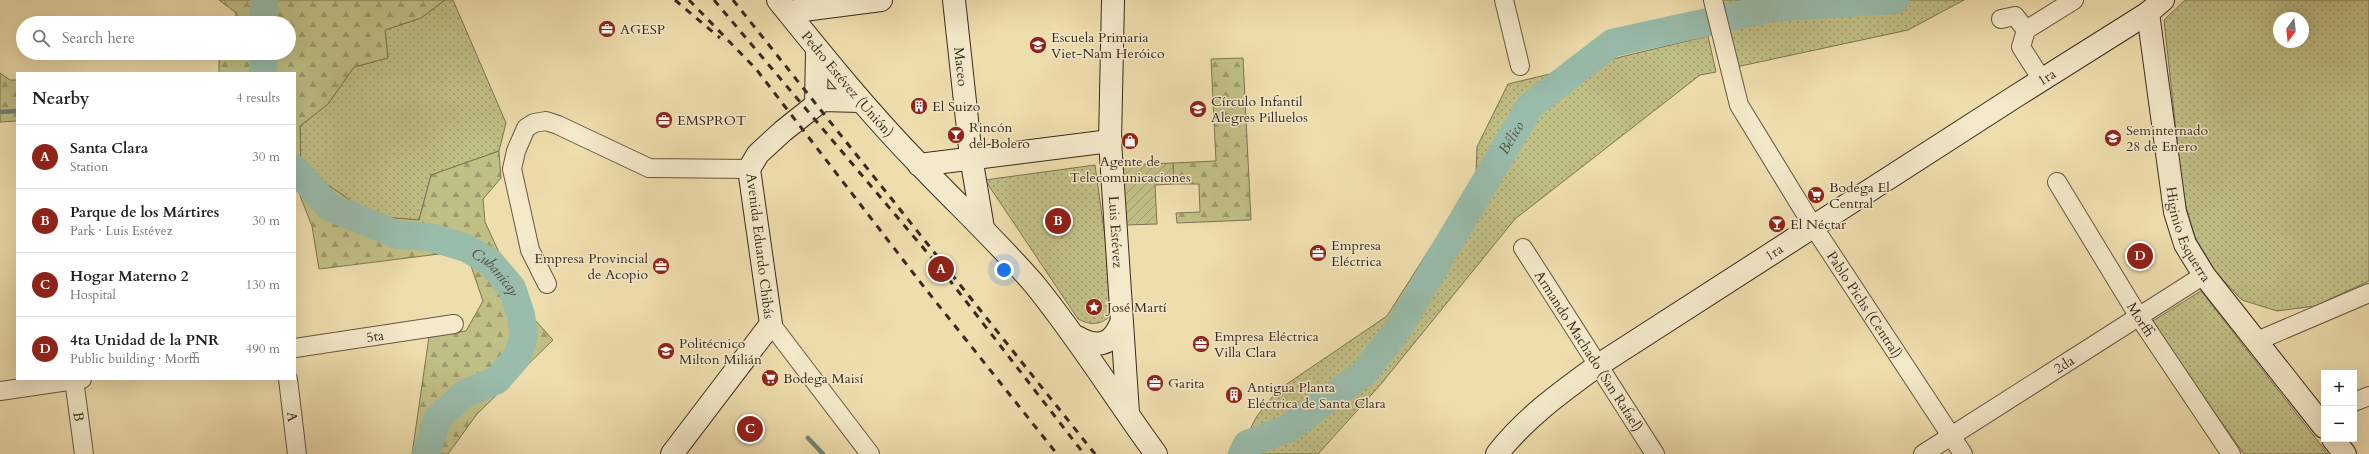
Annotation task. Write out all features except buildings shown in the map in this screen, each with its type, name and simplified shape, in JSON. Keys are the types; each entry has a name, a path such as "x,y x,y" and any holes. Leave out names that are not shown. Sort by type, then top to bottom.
{"main road":[{"path":"783,6 881,0"},
{"name":"Maceo","path":"954,0 971,157 983,228"},
{"name":"Luis Estévez","path":"1113,0 1110,141 1120,325 1128,416"},
{"name":"1ra","path":"1497,454 1513,433 1538,409 1597,366 2042,80 2153,4"},
{"name":"Higinio Esquerra","path":"2153,4 2175,212 2185,244 2204,275 2321,419"},
{"name":"Pedro Estévez (Unión)","path":"783,6 860,101 919,165 983,228 1034,284 1077,337 1128,416"},
{"path":"816,104 818,51"},
{"name":"Avenida Eduardo Chibás","path":"672,454 771,324 749,169 758,154 822,100 860,101"},
{"path":"919,165 971,157 1110,141"},
{"path":"1077,337 1091,344 1104,343 1114,337 1120,325"},
{"path":"1128,416 1156,454"},
{"path":"2335,442 2345,454"}],"street":[{"path":"1504,0 1520,66"},
{"name":"Pablo Pichs (Central)","path":"1713,0 1739,105 1813,226 1962,454"},
{"path":"2042,80 2021,47 2026,30 2074,0"},
{"path":"2001,19 2014,16 2026,30"},
{"path":"547,284 530,250 512,169 521,136 526,128 534,123 546,121 558,125 649,168 749,169"},
{"name":"Morffi","path":"2057,182 2138,317 2231,454"},
{"name":"Armando Machado (San Rafael)","path":"1523,248 1597,366 1655,454"},
{"name":"2da","path":"1923,454 2204,275"},
{"path":"2257,341 2369,293"},
{"name":"5ta","path":"296,348 454,324"},
{"path":"771,324 870,454"},
{"path":"0,391 78,380"},
{"name":"B","path":"78,380 84,454"},
{"name":"A","path":"288,380 297,454"},
{"path":"2357,401 2369,396"}],"green space":[{"path":"219,0 445,0 421,18 385,30 388,58 354,67 328,104 300,126 301,168 343,195 369,216 419,220 431,175 499,151 501,178 483,199 485,222 525,309 553,340 477,414 448,454 412,454 429,337 466,331 483,301 470,263 447,253 319,269 312,226 296,186 296,72 219,72 219,60 296,60 296,16 236,16 235,12"},
{"path":"445,0 453,0 506,123 499,151 431,175 419,220 369,216 343,195 300,168 300,126 328,104 354,67 388,58 385,30 421,18"},
{"path":"1722,0 1964,0 1908,30 1736,67"},
{"path":"2185,0 2369,0 2369,281 2315,306 2277,311 2242,300 2217,274 2195,237 2183,196 2164,20"},
{"path":"1708,36 1716,72 1700,75 1515,219 1381,384 1318,454 1237,454 1257,416 1278,390 1387,316 1476,176 1477,147 1508,84"},
{"path":"1243,58 1251,220 1177,223 1176,213 1200,212 1199,184 1174,184 1173,163 1216,161 1211,59"},
{"path":"0,73 10,80 16,80 16,121 0,122"},
{"path":"1173,163 1174,184 1155,185 1157,224 1125,225 1123,165"},
{"path":"1095,165 1107,252 1112,314 1101,322 1088,323 1078,319 985,180"},
{"path":"2201,291 2328,454 2244,454 2151,322"}],"waterway":[{"name":"Cubanicay","path":"263,16 265,0"},
{"name":"Bélico","path":"1242,454 1247,444 1287,429 1364,373 1398,329 1530,106 1612,43 1771,8 1895,0"},
{"name":"Cubanicay","path":"263,72 264,60"},
{"path":"0,112 16,111"},
{"name":"Cubanicay","path":"296,170 329,207 398,235 430,237 466,248 490,262 512,288 521,315 524,336 517,357 497,380 464,394 438,418 426,454"},
{"path":"808,438 823,454"}],"railway":[{"path":"675,0 720,38"},
{"path":"689,0 756,69 924,287 1057,454"},
{"path":"714,0 941,269 1084,454"},
{"path":"733,0 1095,454"}],"place":[{"name":"AGESP","path":"607,29"},
{"name":"Escuela Primaria Viet-Nam Heróico","path":"1038,45"},
{"name":"El Suizo","path":"919,106"},
{"name":"Círculo Infantil Alegres Pilluelos","path":"1198,109"},
{"name":"EMSPROT","path":"664,120"},
{"name":"Rincón del Bolero","path":"956,135"},
{"name":"Seminternado 28 de Enero","path":"2113,138"},
{"name":"Agente de Telecomunicaciones","path":"1130,141"},
{"name":"Bodega El Central","path":"1816,195"},
{"name":"Parque de los Mártires","path":"1058,221"},
{"name":"El Néctar","path":"1777,224"},
{"name":"Empresa Eléctrica","path":"1318,253"},
{"name":"4ta Unidad de la PNR","path":"2140,256"},
{"name":"Empresa Provincial de Acopio","path":"661,266"},
{"name":"Santa Clara","path":"941,269"},
{"name":"José Martí","path":"1094,307"},
{"name":"Empresa Eléctrica Villa Clara","path":"1201,344"},
{"name":"Politécnico Milton Milián","path":"666,351"},
{"name":"Bodega Maisí","path":"770,378"},
{"name":"Garita","path":"1155,383"},
{"name":"Antigua Planta Eléctrica de Santa Clara","path":"1234,395"},
{"name":"Hogar Materno 2","path":"750,429"}]}
